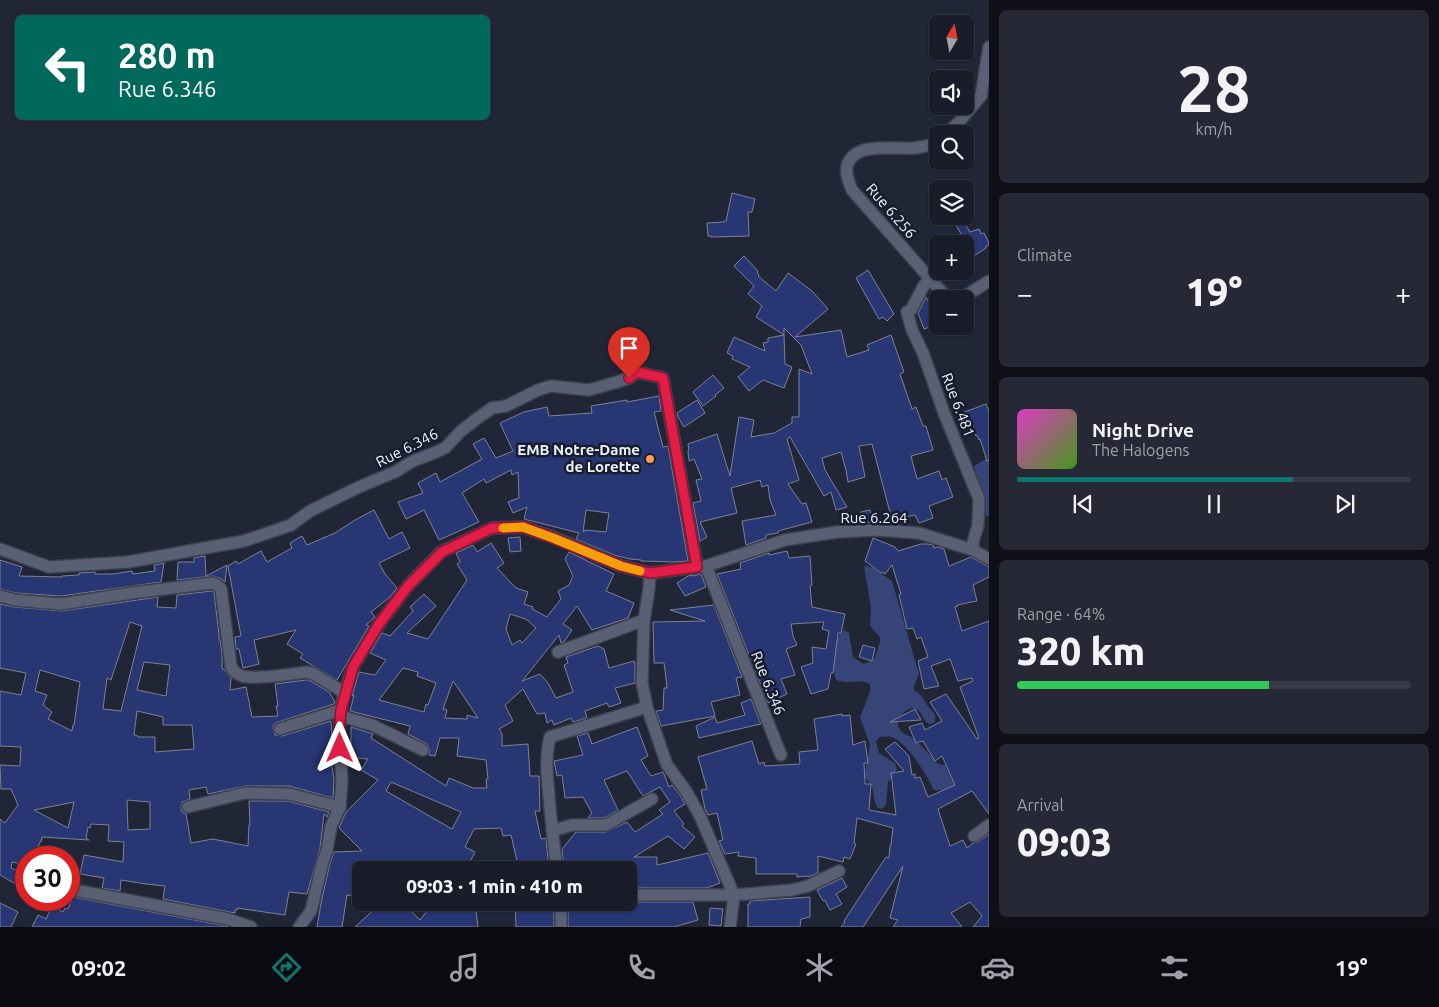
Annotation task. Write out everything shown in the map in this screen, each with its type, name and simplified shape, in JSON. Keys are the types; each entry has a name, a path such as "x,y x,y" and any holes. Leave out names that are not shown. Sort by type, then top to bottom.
{"street":[{"path":"957,125 981,96 989,46"},
{"name":"Rue 6.256","path":"929,146 913,148 872,148 856,154 848,163 847,174 852,190 929,277"},
{"name":"Rue 6.481","path":"929,279 907,312 912,330 984,497 973,542 974,550"},
{"name":"Rue 6.256","path":"932,280 940,290"},
{"path":"974,291 989,281"},
{"name":"Rue 6.346","path":"0,549 49,567 128,562 244,541 291,525 310,511 358,487 395,472 413,461 445,448 467,426 492,408 506,406 538,390 550,386 589,390 629,378 637,372 663,378 701,566 781,755"},
{"path":"299,927 311,911 327,850 331,826 340,807 342,780 339,735 340,713 353,667 379,624 408,586 442,552 492,528 523,527 621,566 650,573 644,620 642,683 647,707 667,765 686,791 700,816 734,895 730,927"},
{"name":"Rue 6.264","path":"650,573 701,566 785,540 837,532 877,530 919,533 974,550 989,559"},
{"path":"0,596 15,600 61,604 213,583 221,589 231,666 234,672 243,676 254,677 312,673 345,692"},
{"path":"558,652 644,620"},
{"path":"556,861 547,778 547,750 550,737 647,707"},
{"path":"280,729 340,713 372,725 423,750"},
{"path":"188,807 245,793 289,794 340,807"},
{"path":"552,831 572,825 606,825 652,800"},
{"path":"974,836 989,825"},
{"path":"637,895 734,895 792,890 808,886 840,871"},
{"path":"80,890 228,919 251,927"},
{"path":"561,911 561,927"}],"shaded area":[{"path":"989,457 989,516 986,516 974,466"},
{"path":"864,566 873,568 892,581 919,674 914,690 922,697 935,715 934,723 929,724 919,711 911,708 904,712 898,727 903,733 915,739 938,764 945,765 952,780 971,774 976,779 944,790 934,790 916,760 903,745 891,737 879,737 876,742 879,753 896,764 895,774 888,782 886,805 882,809 878,808 875,803 872,786 864,777 870,745 860,717 870,692 870,684 866,682 836,680 834,668 835,646 840,634 844,630 849,633 853,657 863,664 875,658 880,642 880,637 870,626 871,608"}],"building":[{"path":"732,193 755,199 752,212 748,212 749,236 708,236 707,223 726,221"},
{"path":"956,225 966,225 970,232 979,229 981,234 984,233 989,245 974,256 974,235 962,235"},
{"path":"744,256 758,271 758,276 776,291 788,273 812,291 828,309 795,337 841,330 847,357 869,350 867,345 891,335 904,372 900,374 912,409 916,407 923,426 926,426 933,450 911,456 917,479 939,471 942,480 946,478 953,497 929,506 933,518 919,523 915,515 892,520 872,444 859,446 865,477 848,482 841,452 822,458 825,470 847,507 836,510 831,492 824,496 790,437 787,439 799,480 788,484 802,504 806,503 812,522 766,535 766,538 746,545 742,521 776,515 770,500 768,485 762,487 760,480 731,488 737,513 700,522 707,537 700,541 693,503 701,501 696,480 702,479 694,459 689,461 688,444 717,434 730,476 739,417 754,420 751,437 774,433 792,423 792,417 799,417 799,369 812,374 801,345 784,328 784,335 756,317 762,306 748,294 754,286 734,266"},
{"path":"868,270 894,314 887,321 883,317 879,319 856,278"},
{"path":"926,297 929,303 929,327 924,329 918,313"},
{"path":"784,335 785,364 792,367 784,388 763,380 749,391 738,377 750,367 732,359 733,356 727,353 734,337 765,351 763,343 768,342 768,338"},
{"path":"713,375 724,388 703,406 693,392"},
{"path":"659,396 661,411 654,412 663,447 668,446 688,561 641,561 614,555 576,539 579,533 524,519 527,507 513,513 508,502 519,498 518,472 512,475 511,470 486,483 484,479 462,493 479,522 439,540 424,510 406,519 398,502 423,493 418,483 436,473 440,482 482,459 473,444 484,438 496,458 513,451 500,423 524,412 547,407 549,416 592,413 591,406 627,400 627,402","holes":["586,510 609,513 606,532 585,530 583,532"]},
{"path":"697,400 705,413 684,427 677,413"},
{"path":"986,404 989,411 989,461 987,461 980,439 976,436 973,429 970,431 962,413"},
{"path":"374,510 389,539 402,532 410,548 379,563 385,574 397,588 390,597 371,612 375,617 366,625 369,626 337,680 300,658 303,654 287,644 296,630 254,640 259,664 243,668 239,649 236,649 235,637 241,636 228,566 236,561 238,564 261,551 267,562 292,548 290,543 302,536 307,545 335,533"},
{"path":"870,510 873,522 862,523 861,512"},
{"path":"520,537 521,551 510,552 508,538"},
{"path":"873,538 895,547 898,551 921,544 933,545 934,548 944,549 949,566 971,557 989,567 989,577 973,585 977,601 955,607 962,631 989,621 989,814 972,791 938,809 950,846 963,840 967,848 989,834 989,927 973,927 982,916 970,902 951,913 962,927 893,927 898,920 890,918 903,866 863,927 841,927 886,857 889,858 893,828 857,818 854,843 856,844 850,859 844,857 843,862 818,856 818,873 809,877 797,877 797,874 756,874 756,858 738,856 739,852 725,854 719,841 723,840 717,813 708,815 705,809 701,790 707,789 698,757 752,741 759,764 764,762 765,766 800,764 799,752 818,750 814,719 842,714 842,716 850,715 853,745 865,741 868,763 864,763 865,784 871,784 869,810 896,815 891,773 904,771 885,749 895,742 909,756 912,775 915,774 915,778 920,777 928,797 955,785 942,756 935,761 923,741 916,743 909,727 922,723 925,730 942,721 930,702 946,694 977,739 979,738 960,687 973,681 972,678 958,681 950,659 931,666 939,686 924,689 918,661 928,657 921,637 917,639 913,628 907,629 899,595 901,594 892,565 885,574 865,561"},
{"path":"491,543 504,563 497,568 516,588 528,592 524,604 533,607 532,609 547,617 561,599 558,591 569,585 573,576 565,559 569,552 614,574 606,591 634,603 628,618 592,630 577,606 563,624 572,630 564,642 561,643 559,635 522,681 540,674 548,683 556,698 573,692 564,665 568,663 566,657 598,646 604,649 609,668 634,661 635,683 615,688 621,703 609,707 607,703 585,711 587,718 573,722 571,718 554,725 552,720 547,723 545,713 537,714 523,689 505,705 513,721 499,729 502,734 502,746 528,744 530,776 539,776 540,811 535,811 541,839 546,838 548,861 517,861 511,835 503,836 501,828 474,829 465,847 475,852 470,861 352,861 352,896 347,895 342,927 317,927 334,852 362,851 339,828 346,812 378,780 361,770 368,759 355,758 355,753 351,754 351,727 373,734 371,738 446,786 449,778 473,788 487,788 486,760 457,756 459,738 440,738 435,756 429,755 430,749 427,744 408,734 410,726 350,711 359,672 375,675 386,660 370,653 382,633 390,636 413,611 410,607 424,594 436,606 407,633 428,639 467,580 457,564 460,562 456,553 473,545 477,552","holes":["510,614 526,619 536,628 522,643 520,640 512,645 506,629","403,668 418,672 417,676 436,683 424,712 379,700","453,681 478,718 467,715 467,719 445,718 447,710 443,709","391,782 461,812 452,829 386,791"]},
{"path":"787,551 789,558 810,556 812,607 845,614 841,633 838,633 833,673 831,673 828,689 811,694 801,667 813,663 812,647 826,649 829,631 822,629 824,622 791,624 797,645 786,649 795,675 781,679 787,694 768,703 717,574 741,569 740,563 769,553 769,555"},
{"path":"205,556 206,576 227,565 225,582 213,576 177,580 178,562 194,562 194,558"},
{"path":"0,560 22,567 19,576 62,577 79,575 79,573 113,574 132,571 133,574 155,571 154,565 164,563 161,582 61,596 16,593 0,589"},
{"path":"701,574 706,587 685,596 677,583 688,576"},
{"path":"214,592 222,653 222,669 231,678 230,690 246,687 252,717 278,716 275,684 309,680 329,692 335,702 334,704 278,722 274,724 273,728 275,735 282,736 331,721 333,798 289,786 245,786 208,794 206,787 189,790 190,799 182,802 181,808 182,812 186,814 191,843 213,839 248,846 250,825 249,801 288,801 329,812 327,817 324,814 320,848 307,894 289,892 285,915 237,908 235,913 163,899 165,886 121,880 120,891 102,888 104,878 80,874 84,855 123,862 124,842 108,841 109,825 91,824 90,828 88,827 86,838 89,840 42,837 38,846 15,846 15,863 12,862 11,868 15,870 15,881 14,883 0,875 0,819 5,823 18,805 11,789 1,789 0,765 20,766 21,747 0,746 0,691 21,695 26,673 0,668 0,604 62,611 158,597 157,607 176,608 177,595","holes":["130,622 142,626 121,711 103,709 107,678 111,680","144,662 170,665 166,696 137,690","40,670 80,682 72,731 48,719 52,712 43,705 47,695 35,691","137,711 163,717 163,725 192,725 194,749 155,752 155,737 138,737 134,735","127,800 150,802 150,829 128,830","74,802 68,828 34,810"]},
{"path":"714,605 742,677 736,678 740,695 711,702 715,716 661,726 656,711 663,710 664,688 667,688 664,663 654,663 653,622 705,621 670,610"},
{"path":"863,645 875,648 872,661 859,657"},
{"path":"751,699 761,724 699,738 696,726 715,717 717,723 745,715 741,703"},
{"path":"915,709 921,720 890,722"},
{"path":"637,727 648,756 641,760 651,776 663,772 669,787 672,785 685,804 674,811 684,824 682,826 695,837 684,849 668,836 634,857 657,857 657,865 708,853 720,883 707,888 637,888 637,861 563,861 562,849 576,832 606,832 627,822 635,832 663,814 659,810 670,802 660,787 643,796 627,771 604,780 618,810 604,818 588,818 592,813 583,797 565,798 562,775 557,776 554,761 583,755 577,736 588,733 592,744"},
{"path":"842,878 847,887 836,894 842,904 830,910 817,890"},
{"path":"810,897 810,917 801,919 800,927 748,927 748,904 750,904 750,901"},
{"path":"80,898 228,927 32,927 38,915 46,919 50,911 80,911"},
{"path":"637,902 693,902 698,920 674,927 568,927 568,911 637,911"},
{"path":"0,903 18,912 11,927 0,927"},
{"path":"710,908 723,909 721,926 709,925"},
{"path":"372,911 411,911 420,920 427,911 476,911 478,927 355,927"},
{"path":"515,911 554,911 554,927 516,927"}],"slow traffic":[{"path":"503,528 523,527 621,566 640,571"}],"place":[{"name":"EMB Notre-Dame de Lorette","path":"650,459"}],"route":[{"path":"340,748 340,716 353,667 379,624 408,586 442,552 492,528 523,527 621,566 650,573 697,567 663,378 637,372 629,378"}]}
